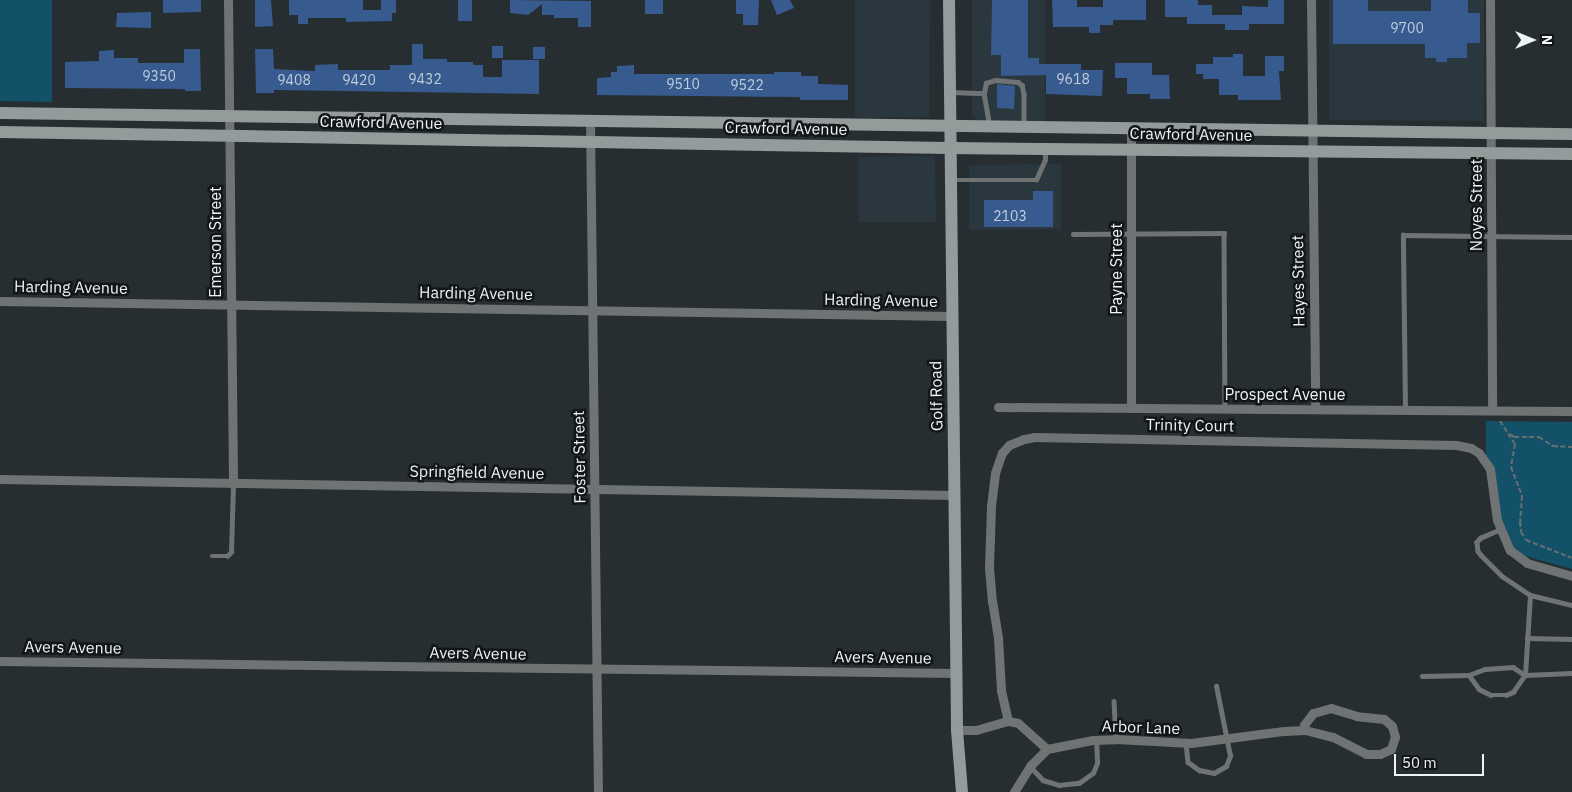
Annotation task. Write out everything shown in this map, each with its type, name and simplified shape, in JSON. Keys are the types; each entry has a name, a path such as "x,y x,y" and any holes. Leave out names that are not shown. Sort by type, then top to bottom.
{"main road":[{"name":"Golf Road","path":"950,0 950,180 956,673 957,730 962,792"},
{"name":"Crawford Avenue","path":"0,113 1024,129 1572,134"},
{"name":"Crawford Avenue","path":"0,132 950,148 1572,154"}],"street":[{"name":"Emerson Street","path":"228,0 233,484"},
{"path":"1311,0 1311,152"},
{"name":"Noyes Street","path":"1490,0 1492,410"},
{"name":"Foster Street","path":"590,122 598,792"},
{"name":"Payne Street","path":"1131,130 1131,408"},
{"name":"Hayes Street","path":"1311,152 1315,409"},
{"name":"Harding Avenue","path":"0,301 952,316"},
{"name":"Prospect Avenue","path":"998,407 1572,411"},
{"name":"Trinity Court","path":"1008,721 1001,690 998,638 989,567 994,473 1002,453 1016,442 1034,437 1456,445 1478,453 1490,469 1500,530 1510,550 1527,564 1572,576"},
{"name":"Springfield Avenue","path":"0,479 954,495"},
{"name":"Avers Avenue","path":"0,661 956,673"},
{"name":"Arbor Lane","path":"1047,749 1096,740 1116,739 1186,743 1305,730 1333,737 1366,754 1380,754 1391,749 1395,737 1392,726 1384,719 1357,716 1331,708 1313,713 1304,725 1305,730"},
{"path":"957,730 976,730 1008,721 1018,723 1047,749 1030,766 1014,792"}],"lane":[{"path":"990,128 984,93 986,83 995,80 1016,80 1022,85 1024,129"},
{"path":"950,92 984,93"},
{"path":"950,180 1036,180 1045,160 1045,149"},
{"path":"1073,234 1224,233 1225,409"},
{"path":"1405,410 1403,235 1572,238"},
{"path":"212,556 227,556 231,552 233,484"},
{"path":"1500,530 1480,538 1477,542 1478,551 1502,576 1530,595 1572,605"},
{"path":"1469,675 1479,688 1491,695 1506,695 1513,692 1525,675 1530,595"},
{"path":"1528,638 1572,639"},
{"path":"1422,676 1469,675 1485,669 1513,667 1525,675 1572,673"},
{"path":"1186,743 1188,762 1199,770 1214,773 1226,766 1230,756 1216,686"},
{"path":"1114,701 1116,739"},
{"path":"1030,766 1043,780 1059,785 1079,783 1093,773 1097,763 1096,740"}],"path":[{"path":"1572,447 1553,446 1539,437 1514,437 1508,432 1516,444 1511,467 1522,496 1520,522 1526,540 1572,558"}],"shaded area":[{"path":"0,0 52,0 52,102 0,101"},
{"path":"855,0 930,0 929,117 855,118"},
{"path":"972,0 1045,0 1045,123 980,122 972,115"},
{"path":"1329,0 1484,0 1484,121 1329,120"},
{"path":"935,156 936,222 859,222 858,157"},
{"path":"1061,164 1061,229 969,230 969,165"},
{"path":"1486,421 1572,422 1572,569 1521,555 1513,547 1500,516 1496,478 1486,456"}],"building":[{"path":"163,0 201,0 201,12 163,13"},
{"path":"255,0 271,0 273,26 255,27"},
{"path":"289,0 363,0 363,10 381,10 381,0 396,0 396,13 392,13 392,21 346,22 346,18 308,18 308,24 298,24 298,15 289,15"},
{"path":"458,0 472,0 472,21 458,21"},
{"path":"510,0 591,1 591,27 578,27 578,18 554,18 554,15 542,15 542,4 528,15 510,13"},
{"path":"645,0 663,0 663,14 645,14"},
{"path":"736,0 759,0 758,25 743,25 743,14 736,14"},
{"path":"771,0 790,0 794,8 777,15"},
{"path":"992,0 1028,0 1028,58 1039,58 1039,64 1081,64 1081,70 1103,70 1102,96 1046,94 1046,75 1001,76 1001,55 991,55"},
{"path":"1052,0 1077,0 1077,7 1103,7 1103,0 1146,0 1146,20 1113,20 1113,25 1100,25 1100,33 1089,33 1089,27 1053,27"},
{"path":"1165,0 1198,0 1198,5 1212,5 1212,15 1242,15 1242,6 1268,7 1268,0 1284,0 1284,24 1249,24 1249,30 1225,30 1225,24 1187,24 1187,17 1165,17"},
{"path":"1333,0 1368,0 1368,11 1431,11 1431,0 1468,0 1468,13 1480,13 1480,43 1467,43 1467,58 1447,58 1447,62 1436,62 1436,58 1425,58 1425,44 1333,44"},
{"path":"151,12 151,28 116,27 117,13"},
{"path":"412,44 423,44 423,59 447,59 447,62 473,62 473,65 483,65 483,77 502,77 502,60 539,60 539,94 274,90 274,93 256,93 255,49 273,49 274,69 315,71 315,65 338,64 338,70 390,70 390,65 412,65"},
{"path":"492,46 503,46 503,58 492,58"},
{"path":"533,47 545,47 545,59 533,59"},
{"path":"184,49 200,49 201,91 185,91 185,89 65,88 65,62 99,61 99,51 114,50 114,58 138,58 138,63 184,63"},
{"path":"1233,54 1243,54 1243,76 1265,76 1265,56 1284,56 1284,71 1279,71 1281,100 1238,100 1238,95 1219,95 1219,79 1203,79 1203,74 1196,74 1196,64 1213,64 1213,57 1233,57"},
{"path":"1115,63 1152,63 1152,75 1169,75 1170,99 1150,99 1150,94 1127,94 1127,78 1115,78"},
{"path":"634,65 634,74 774,74 774,72 801,72 801,76 818,76 818,84 848,85 848,100 800,100 800,97 597,95 597,78 611,77 611,72 617,72 617,66"},
{"path":"997,84 1015,86 1014,109 997,108"},
{"path":"1033,191 1053,191 1053,227 984,227 984,200 1033,200"}]}
